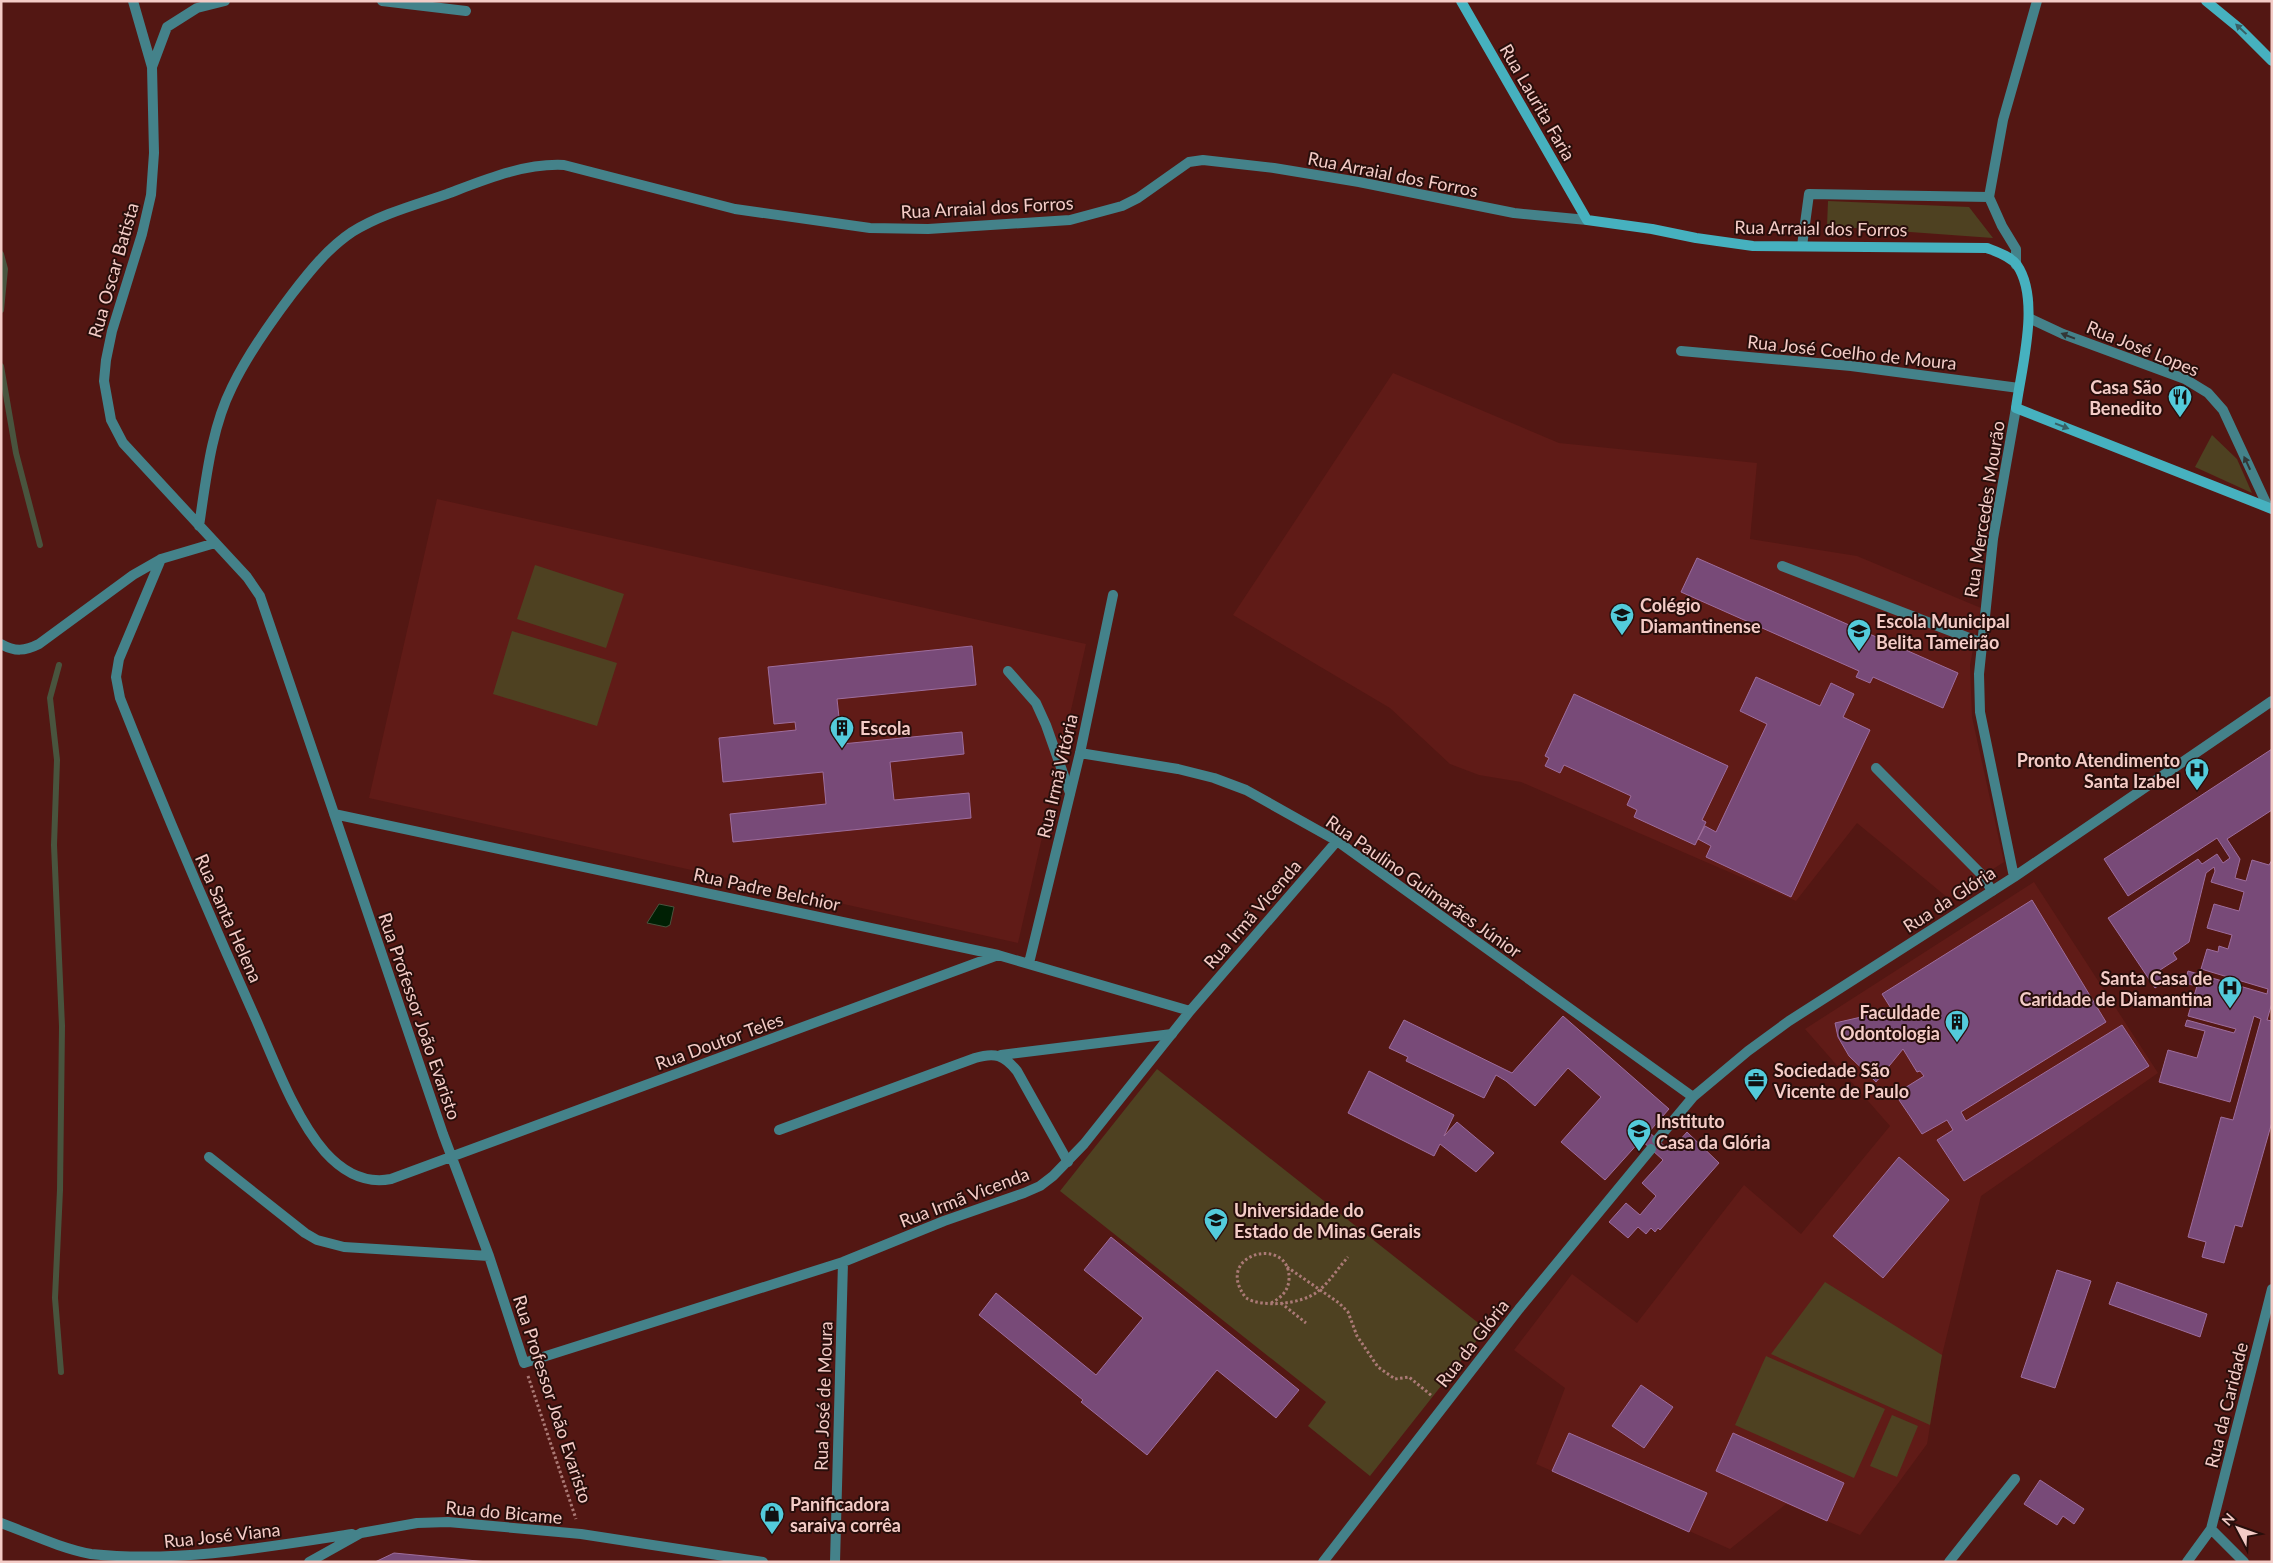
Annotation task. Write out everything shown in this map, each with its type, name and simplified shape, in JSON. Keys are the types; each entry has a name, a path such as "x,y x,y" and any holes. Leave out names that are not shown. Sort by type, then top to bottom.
{"main road":[{"name":"Rua Laurita Faria","path":"1461,1 1587,220"},
{"path":"2206,1 2239,28 2272,61"},
{"name":"Rua Arraial dos Forros","path":"1587,220 1753,246 1987,248 2006,256 2016,265"},
{"name":"Rua Mercedes Mourão","path":"2016,265 2025,286 2029,318 2016,408"},
{"path":"2016,408 2270,508"}],"street":[{"path":"133,1 152,67"},
{"name":"Rua Oscar Batista","path":"199,526 123,443 111,420 104,381 112,331 142,234 151,195 153,167 152,67 167,27 197,8 225,1"},
{"path":"382,1 466,11"},
{"path":"2016,265 2016,249 1988,198 2003,120 2037,1"},
{"name":"Rua Arraial dos Forros","path":"199,526 216,432 232,387 266,329 314,266 340,241 368,224 475,183 520,170 545,165 564,165 735,208 870,228 928,229 1051,222 1087,217 1122,206 1138,198 1184,165 1203,160 1274,168 1359,182 1514,213 1587,220"},
{"path":"1802,246 1809,194 1988,198"},
{"name":"Rua José Lopes","path":"2029,318 2063,334 2185,379 2208,393 2223,410 2270,508"},
{"name":"Rua José Coelho de Moura","path":"1681,350 1851,366 2019,388"},
{"name":"Rua Mercedes Mourão","path":"2014,876 1980,712 1979,674 1993,538 2016,408"},
{"name":"Rua Professor João Evaristo","path":"199,526 247,577 260,596 452,1157 489,1256 524,1363"},
{"path":"1,644 9,649 21,650 39,644 109,591 161,559 214,543"},
{"name":"Rua Santa Helena","path":"161,559 119,659 116,677 120,698 198,890 299,1113 325,1152 342,1167 359,1177 376,1180 392,1179 452,1157"},
{"path":"1782,566 1982,643"},
{"name":"Rua Irmã Vitória","path":"1029,963 1080,752 1113,595"},
{"path":"1008,671 1036,703 1046,725 1070,793"},
{"name":"Rua da Glória","path":"1658,1140 1693,1097 1748,1051 1789,1021 1992,891 2272,701"},
{"name":"Rua Paulino Guimarães Júnior","path":"1080,752 1178,769 1214,778 1246,790 1337,841 1693,1097"},
{"path":"1876,768 1982,876 1992,891"},
{"name":"Rua Padre Belchior","path":"334,814 998,955 1190,1011"},
{"name":"Rua Irmã Vicenda","path":"524,1363 843,1262 944,1221 1040,1186 1068,1162 1190,1011 1337,841"},
{"name":"Rua Doutor Teles","path":"452,1157 998,955"},
{"path":"1001,1056 1172,1034"},
{"path":"779,1130 975,1058 993,1054 1008,1060 1016,1071 1068,1162"},
{"name":"Rua da Glória","path":"1323,1562 1520,1309 1651,1149"},
{"path":"209,1157 305,1233 318,1240 344,1247 489,1256"},
{"name":"Rua José de Moura","path":"835,1562 843,1262"},
{"name":"Rua da Caridade","path":"2211,1529 2272,1289"},
{"path":"1949,1562 2015,1479"},
{"name":"Rua do Bicame","path":"309,1562 360,1533 417,1523 448,1522 581,1534 764,1562"},
{"name":"Rua José Viana","path":"1,1523 49,1542 92,1554 163,1559 223,1554 360,1533"},
{"path":"2187,1562 2211,1529 2244,1562"}],"path":[{"path":"1348,1257 1320,1290 1316,1294 1295,1301 1254,1303 1246,1298 1238,1283 1240,1267 1245,1260 1259,1253 1275,1255 1287,1267 1320,1290 1339,1303 1348,1312 1357,1336 1378,1367 1395,1379 1409,1377 1444,1406"},
{"path":"1272,1303 1285,1292 1289,1275 1287,1267"},
{"path":"1280,1303 1306,1323"},
{"name":"Rua Professor João Evaristo","path":"524,1363 581,1534"}],"shaded area":[{"path":"1828,201 1969,207 1993,238 1827,226"},
{"name":"Colégio Diamantinense","path":"1393,373 1559,443 1757,463 1750,539 1857,556 1981,608 1970,665 1972,717 2004,862 1948,898 1857,823 1796,901 1521,782 1479,775 1450,764 1390,708 1233,615"},
{"path":"2212,435 2237,459 2252,493 2195,467"},
{"path":"437,499 1086,644 1018,943 369,798"},
{"path":"535,565 624,594 606,648 517,619"},
{"path":"512,631 617,663 597,726 493,694"},
{"path":"2034,882 2158,1073 1981,1196 1942,1355 1927,1444 1860,1535 1786,1504 1730,1549 1536,1464 1565,1388 1514,1350 1572,1274 1637,1323 1744,1185 1801,1234 1890,1126 1805,1029"},
{"path":"659,904 674,907 670,925 666,927 647,923"},
{"path":"1157,1069 1486,1329 1370,1476 1308,1426 1326,1402 1060,1191"},
{"path":"1825,1282 1942,1355 1930,1425 1771,1354"},
{"path":"1766,1356 1885,1409 1854,1478 1735,1425"},
{"path":"1892,1415 1918,1426 1897,1477 1870,1466"}],"building":[{"path":"1697,558 1958,673 1943,708 1873,677 1870,683 1856,677 1859,671 1681,592"},
{"name":"Escola","path":"972,646 976,685 837,699 842,744 962,732 964,754 890,762 894,800 969,793 971,818 733,842 730,814 826,804 823,772 723,782 719,738 796,730 795,722 774,724 768,667"},
{"path":"1756,677 1820,706 1831,683 1854,694 1843,717 1870,730 1791,897 1706,857 1711,846 1698,839 1705,826 1716,832 1767,724 1740,711"},
{"path":"1574,694 1728,766 1702,820 1706,822 1695,845 1634,817 1637,810 1627,805 1631,796 1564,765 1560,773 1545,766 1549,758 1545,756"},
{"name":"Santa Casa de Caridade de Diamantina","path":"2272,749 2272,810 2227,839 2240,859 2235,878 2246,881 2252,860 2269,865 2272,860 2272,1003 2267,1020 2272,1021 2272,1122 2242,1227 2235,1225 2224,1263 2202,1257 2206,1242 2188,1237 2221,1117 2233,1120 2261,1019 2254,1016 2230,1102 2159,1082 2168,1050 2197,1058 2205,1031 2185,1026 2187,1020 2234,1033 2236,1029 2188,1016 2197,986 2185,983 2188,971 2267,994 2268,989 2201,969 2207,949 2218,952 2219,946 2228,949 2232,935 2207,928 2214,904 2239,911 2244,892 2211,882 2215,871 2214,867 2206,873 2189,942 2173,953 2177,959 2160,970 2166,980 2155,988 2108,918 2198,859 2202,864 2217,854 2223,863 2230,858 2217,838 2128,896 2104,859"},
{"name":"Faculdade Odontologia","path":"2032,900 2106,1022 1961,1112 1966,1121 2122,1025 2149,1066 1964,1181 1937,1140 1953,1130 1947,1120 1922,1134 1895,1094 1924,1076 1920,1071 1917,1072 1903,1049 1876,1082 1849,1056 1838,1037 1835,1023 1892,1010 1882,994"},
{"path":"1563,1016 1669,1109 1649,1132 1670,1151 1687,1132 1719,1163 1660,1230 1658,1228 1655,1232 1651,1228 1646,1234 1638,1227 1628,1238 1609,1222 1626,1203 1640,1215 1656,1196 1642,1183 1663,1160 1641,1140 1605,1180 1561,1142 1601,1097 1568,1068 1535,1106 1506,1081 1496,1075 1484,1098 1406,1061 1408,1057 1389,1048 1404,1020 1512,1073"},
{"path":"1369,1071 1454,1115 1444,1136 1457,1122 1494,1153 1476,1172 1440,1144 1434,1156 1348,1113"},
{"path":"1899,1157 1949,1200 1883,1278 1833,1236"},
{"path":"1111,1237 1299,1390 1276,1418 1217,1370 1147,1455 1081,1402 1083,1400 979,1315 996,1293 1096,1375 1143,1318 1084,1270"},
{"path":"2057,1270 2091,1281 2055,1388 2021,1377"},
{"path":"2117,1282 2207,1314 2200,1337 2109,1304"},
{"path":"1641,1385 1673,1407 1644,1448 1612,1426"},
{"path":"1569,1433 1707,1493 1689,1532 1552,1471"},
{"path":"1733,1433 1844,1483 1827,1521 1716,1471"},
{"path":"2040,1480 2084,1509 2074,1524 2063,1516 2057,1525 2024,1504"},
{"path":"394,1553 488,1562 375,1562"}],"waterway":[{"path":"1,254 5,269 1,310"},
{"path":"1,366 16,453 40,545"},
{"path":"59,665 50,698 57,760 54,845 62,1026 60,1190 55,1298 61,1372"}],"place":[{"name":"Casa São Benedito","path":"2180,418"},
{"name":"Colégio Diamantinense","path":"1622,636"},
{"name":"Escola Municipal Belita Tameirão","path":"1859,652"},
{"name":"Escola","path":"842,749"},
{"name":"Pronto Atendimento Santa Izabel","path":"2197,791"},
{"name":"Santa Casa de Caridade de Diamantina","path":"2230,1009"},
{"name":"Faculdade Odontologia","path":"1957,1043"},
{"name":"Sociedade São Vicente de Paulo","path":"1756,1101"},
{"name":"Instituto Casa da Glória","path":"1639,1152"},
{"name":"Universidade do Estado de Minas Gerais","path":"1216,1241"},
{"name":"Panificadora saraiva corrêa","path":"772,1535"}]}
